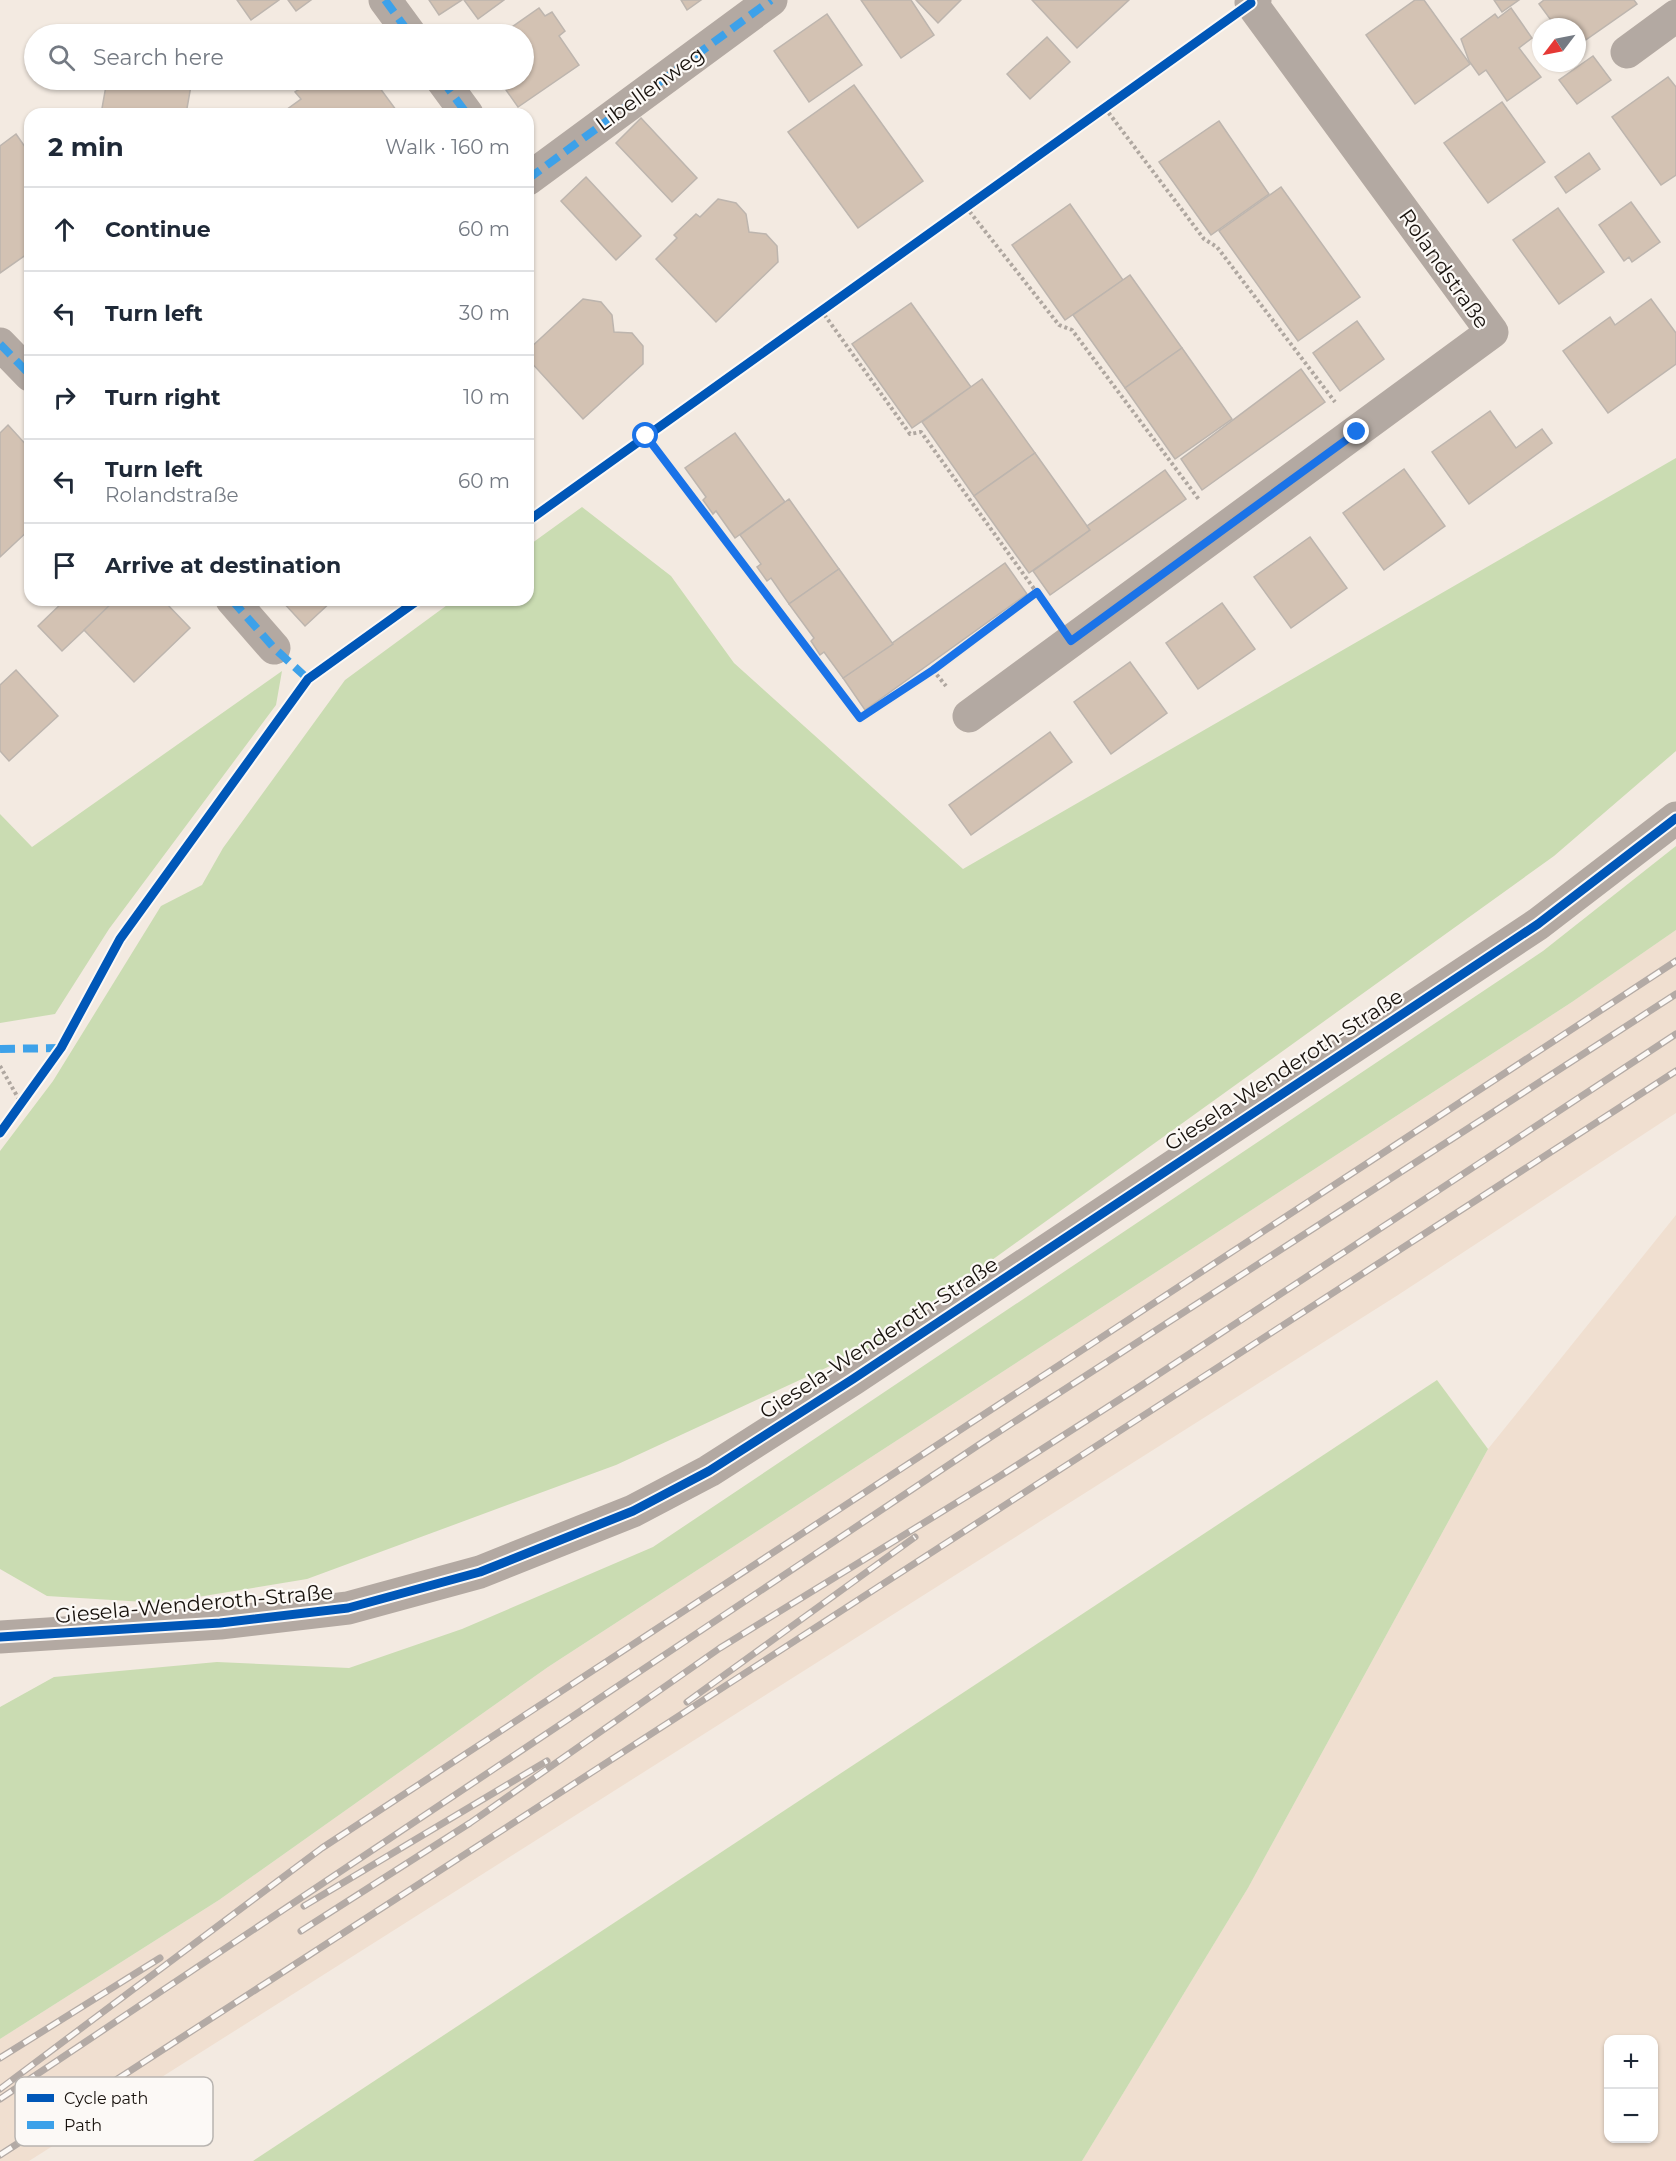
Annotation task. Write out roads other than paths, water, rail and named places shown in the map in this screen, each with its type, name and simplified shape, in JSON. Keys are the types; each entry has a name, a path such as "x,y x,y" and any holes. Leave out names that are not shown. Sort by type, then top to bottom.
{"street":[{"path":"385,0 403,24"},
{"name":"Libellenweg","path":"534,175 771,0"},
{"name":"Rolandstraße","path":"969,716 1492,332 1253,1"},
{"path":"1627,52 1676,16"},
{"path":"449,90 463,108"},
{"path":"0,344 24,369"},
{"path":"237,606 274,648"},
{"name":"Giesela-Wenderoth-Straße","path":"0,1637 220,1623 348,1608 480,1572 633,1511 709,1471 863,1373 1538,924 1676,818"}],"railway":[{"path":"16,2077 322,1848 1676,961"},
{"path":"33,2077 980,1444 1676,994"},
{"path":"301,1931 470,1823 720,1648 1000,1476 1139,1387 1676,1034"},
{"path":"121,2077 1676,1071"},
{"path":"687,1702 915,1537"},
{"path":"304,1906 547,1761"},
{"path":"0,2058 160,1958"},
{"path":"0,2089 15,2078"},
{"path":"0,2099 15,2089"},
{"path":"0,2155 15,2145"}]}
